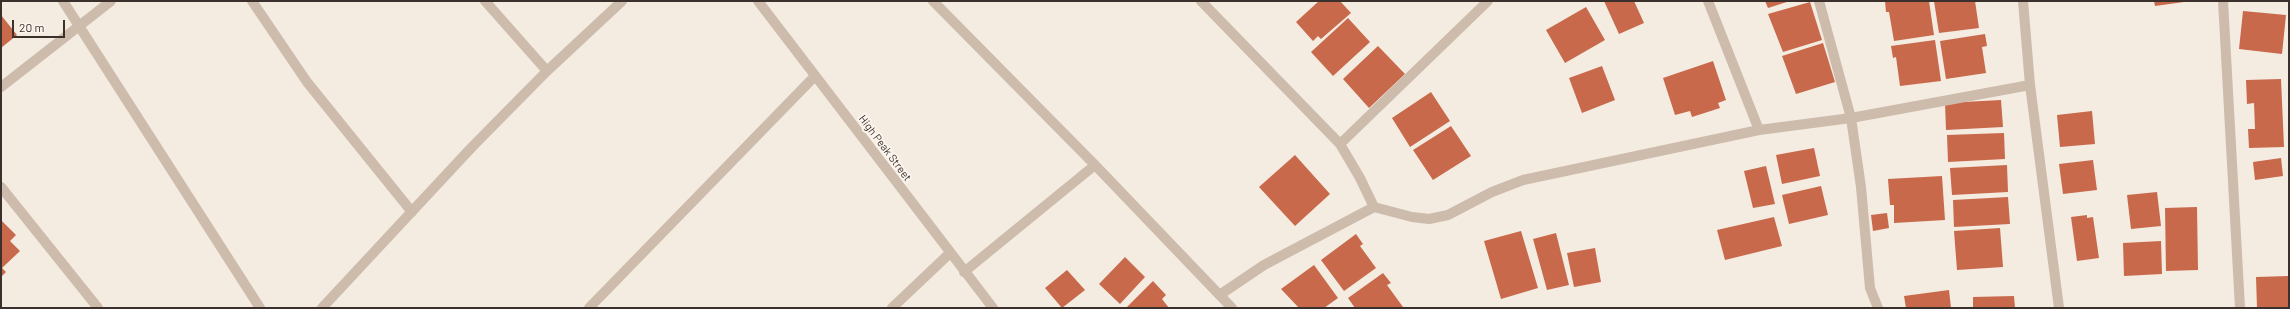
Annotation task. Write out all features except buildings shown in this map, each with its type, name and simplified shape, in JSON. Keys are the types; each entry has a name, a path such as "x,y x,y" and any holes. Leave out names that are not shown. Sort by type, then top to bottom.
{"street":[{"path":"63,1 260,308"},
{"path":"1,87 111,1"},
{"path":"252,1 307,82 412,212"},
{"path":"485,1 547,71"},
{"path":"322,308 547,71 622,1"},
{"name":"High Peak Street","path":"758,1 993,308"},
{"path":"933,1 1221,294 1232,308"},
{"path":"1201,1 1340,144 1360,178 1374,207"},
{"path":"1340,144 1488,1"},
{"path":"1708,1 1759,130"},
{"path":"1819,1 1851,118 1862,187 1869,280 1878,308"},
{"path":"2023,1 2030,85 2059,308"},
{"path":"2223,1 2240,308"},
{"path":"589,308 815,76"},
{"path":"1221,294 1271,261 1374,207 1412,217 1429,219 1448,215 1492,192 1523,180 1759,130 1851,118 2030,85"},
{"path":"964,272 1094,165"},
{"path":"1,187 98,308"},
{"path":"892,308 950,253"}]}
